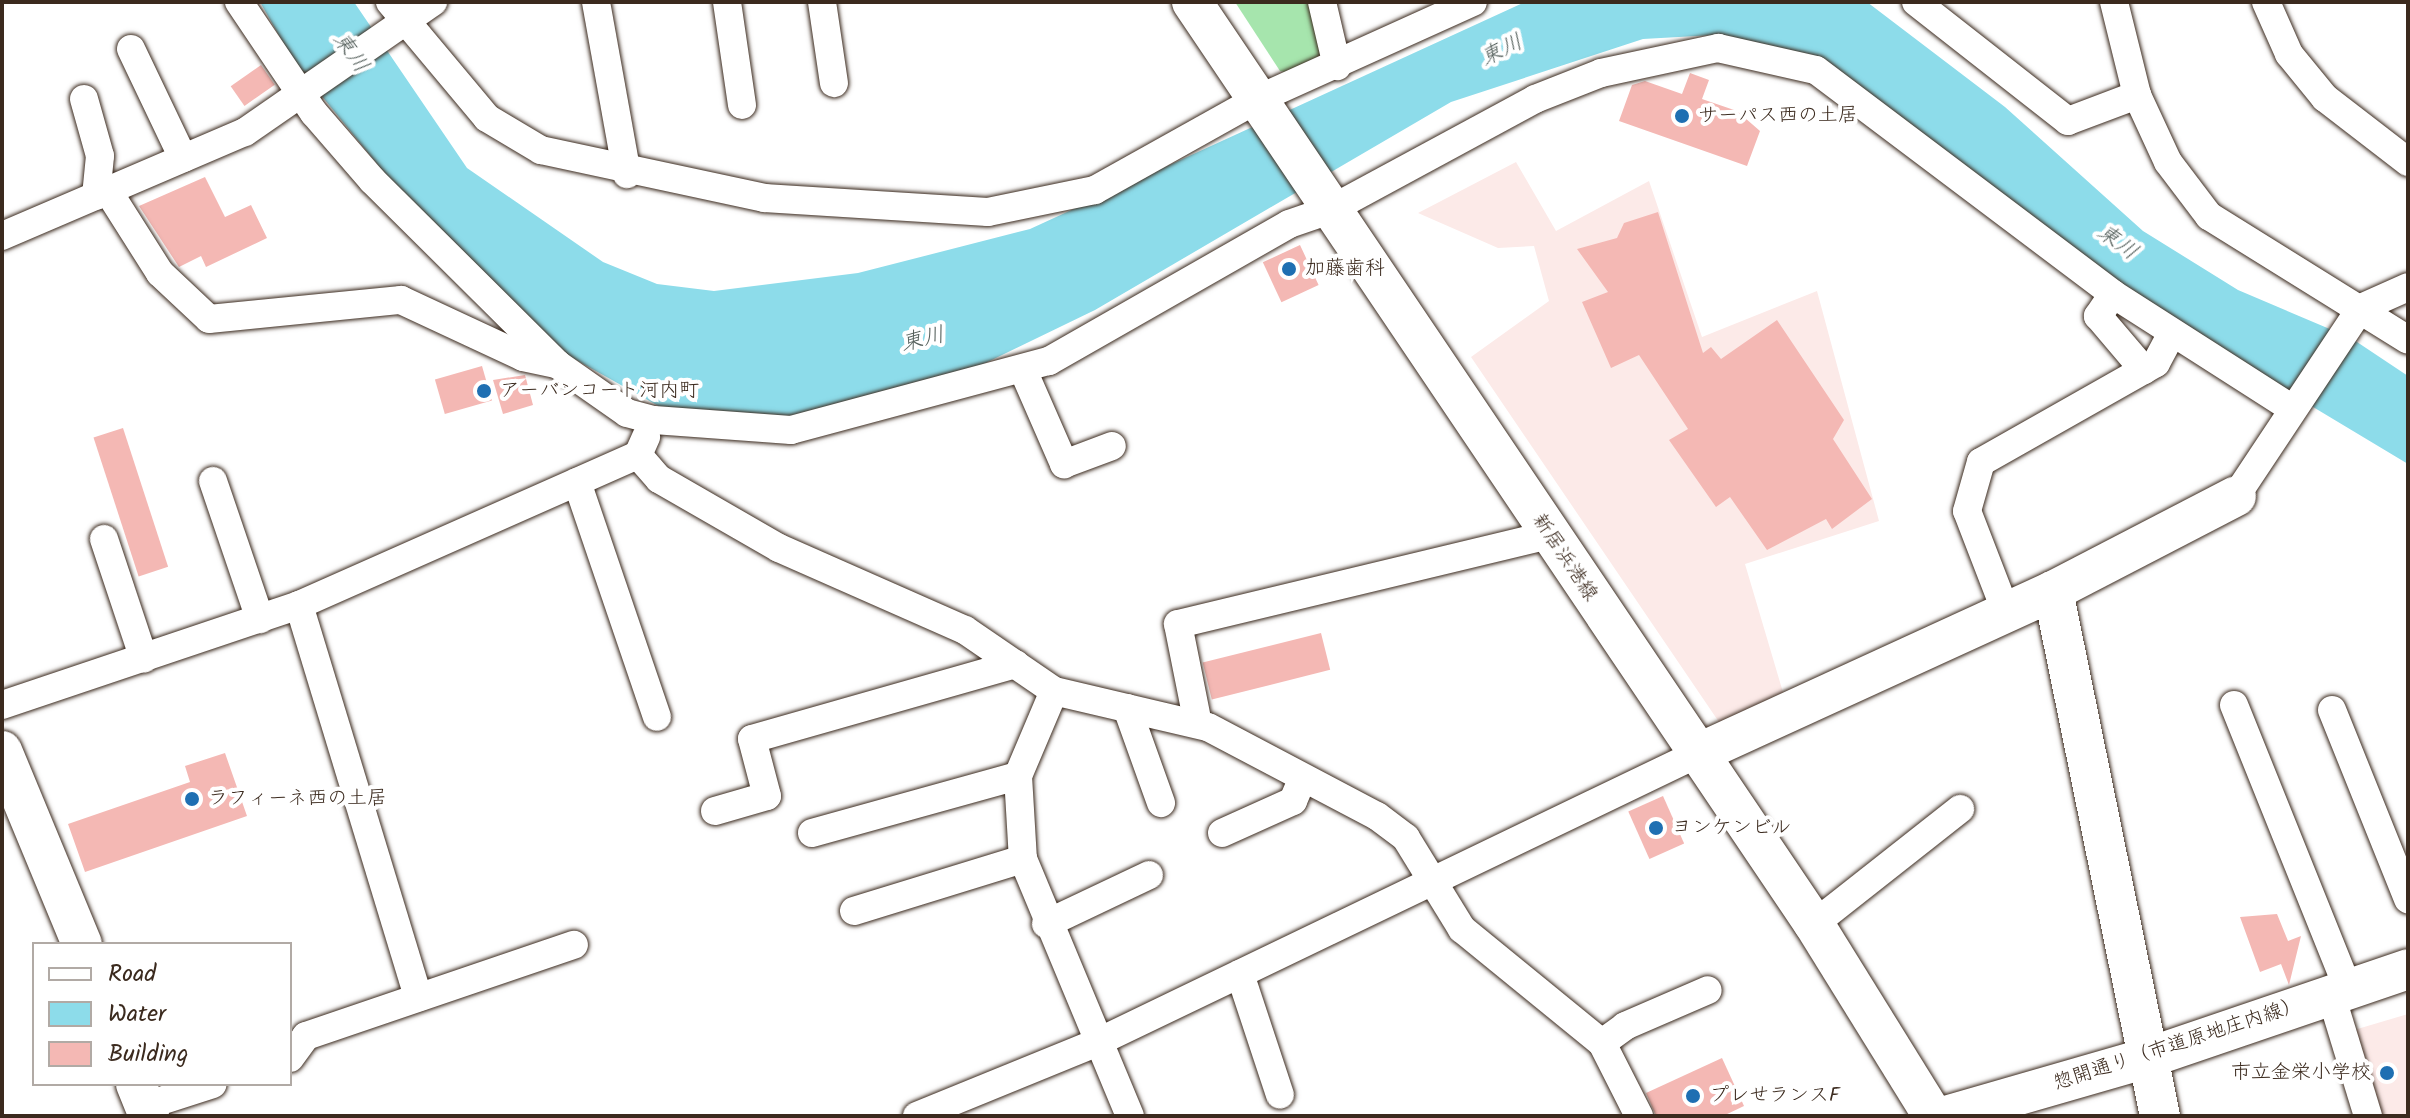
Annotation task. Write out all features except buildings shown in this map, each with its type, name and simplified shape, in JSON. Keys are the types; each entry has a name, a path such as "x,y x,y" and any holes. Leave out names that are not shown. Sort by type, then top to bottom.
{"street":[{"path":"239,2 372,180 557,364 627,413 654,420 791,430 1023,370 1289,224 1535,99 1601,73 1718,48 1816,70 2113,294 2293,406"},
{"path":"2,236 245,132 400,14 433,2"},
{"path":"596,2 627,174"},
{"path":"727,2 742,105"},
{"path":"822,2 834,83"},
{"name":"新居浜港線","path":"1192,2 1814,924 1933,1116"},
{"path":"1322,2 1337,66"},
{"path":"400,14 487,118 541,150 627,174 764,198 941,210 1038,207 1095,190 1257,101 1473,2"},
{"path":"1916,2 2068,121 2137,95"},
{"path":"2114,2 2137,95 2168,162 2209,216 2355,316 2408,340"},
{"path":"2266,2 2289,54 2325,98 2408,162"},
{"path":"131,49 183,158"},
{"path":"84,99 100,156 102,194 160,273 209,319 401,300 523,357 557,364"},
{"path":"917,1116 1098,1042 1697,754 2053,591 2236,496 2355,316 2408,287"},
{"path":"2113,294 2098,316 2144,370"},
{"path":"2006,612 1967,511 1981,462 2144,370 2172,333"},
{"path":"1023,370 1064,464 1112,446"},
{"path":"2,705 299,605 638,455 654,420"},
{"path":"638,455 659,479 779,548 965,630 1054,691 1198,724 1397,831 1436,882 1462,929 1577,1015 1602,1043 1639,1116"},
{"path":"213,481 260,619"},
{"path":"577,482 657,717"},
{"path":"1198,724 1178,624 1549,535"},
{"path":"104,539 144,659"},
{"path":"2053,591 2160,1116"},
{"path":"299,605 418,997"},
{"path":"715,811 767,796 752,739 1016,664"},
{"path":"1054,691 1018,776 1023,859 1046,924 1130,1116"},
{"path":"2234,705 2340,992 2368,1116"},
{"path":"1127,708 1161,803"},
{"path":"2332,710 2408,899"},
{"path":"2,751 81,942"},
{"path":"812,833 1018,776"},
{"path":"1222,833 1293,801 1302,780"},
{"path":"1814,924 1960,809"},
{"path":"854,911 1023,859"},
{"path":"1046,924 1149,875"},
{"path":"292,1055 306,1036 574,945"},
{"name":"惣開通り（市道原地庄内線）","path":"1946,1116 2147,1058 2408,969"},
{"path":"1240,974 1280,1095"},
{"path":"1602,1043 1625,1026 1708,990"},
{"path":"139,1104 206,1086"}],"shaded area":[{"path":"1516,162 1556,231 1649,181 1702,337 1817,291 1879,521 1745,564 1785,699 1723,728 1471,357 1549,301 1534,246 1498,248 1418,213"},
{"name":"市立金栄小学校","path":"2408,1014 2408,1116 2379,1116 2354,1030"}],"green space":[{"path":"1235,2 1316,2 1329,56 1293,74 1280,71"}],"water":[{"name":"東川","path":"260,2 354,2 467,168 603,262 657,284 714,291 858,273 1030,229 1525,2 1867,2 2005,107 2143,231 2238,290 2351,338 2408,376 2408,464 2148,308 1796,53 1714,35 1643,39 1451,102 1095,310 969,371 830,417 734,419 662,408 553,347 435,235 294,62"}],"place":[{"name":"サーパス西の土居","path":"1682,116"},
{"name":"加藤歯科","path":"1289,269"},
{"name":"アーバンコート河内町","path":"484,391"},
{"name":"ラフィーネ西の土居","path":"192,799"},
{"name":"ヨンケンビル","path":"1656,828"},
{"name":"市立金栄小学校","path":"2387,1073"},
{"name":"プレせランスF","path":"1693,1096"}]}
